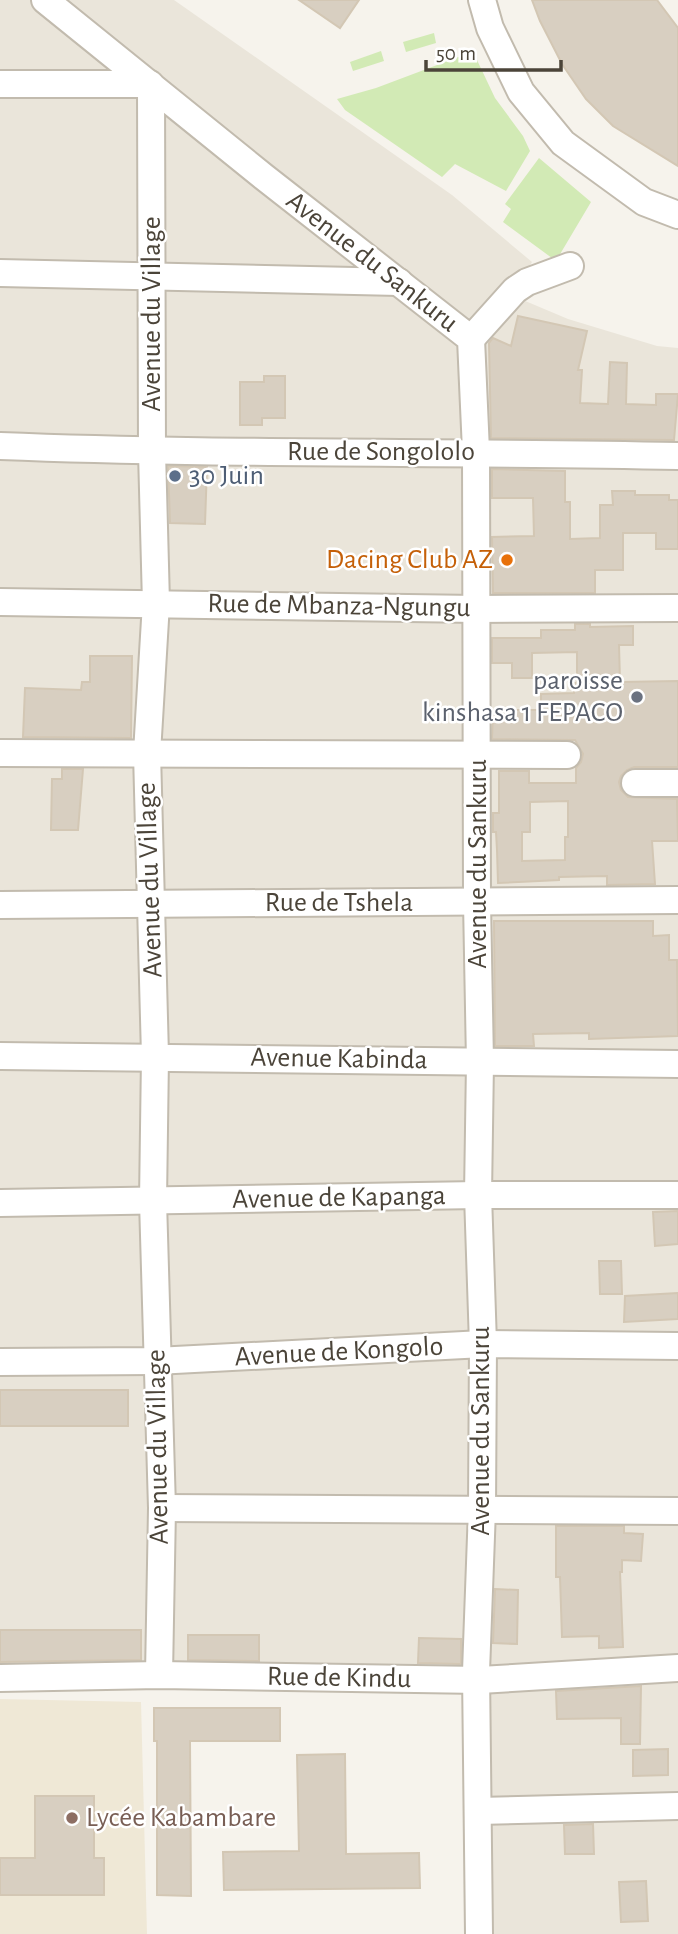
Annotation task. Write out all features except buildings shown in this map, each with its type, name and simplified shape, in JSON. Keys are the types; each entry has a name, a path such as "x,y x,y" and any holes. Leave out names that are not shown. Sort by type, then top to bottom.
{"street":[{"name":"Avenue du Sankuru","path":"45,0 471,339 476,452 480,1062 478,1195 483,1344 482,1508 476,1680 478,1934"},
{"path":"482,0 490,28 521,92 563,143 644,202 678,215"},
{"path":"0,84 150,85"},
{"name":"Avenue du Village","path":"150,85 152,452 156,603 147,753 155,1056 153,1201 156,1361 162,1508 159,1675"},
{"path":"471,339 514,290 527,282 570,266"},
{"path":"0,273 398,282"},
{"name":"Rue de Songololo","path":"0,446 152,452 476,452 678,456"},
{"name":"Rue de Mbanza-Ngungu","path":"0,602 475,609 678,608"},
{"path":"0,753 567,755"},
{"path":"635,783 678,783"},
{"name":"Rue de Tshela","path":"0,905 678,900"},
{"name":"Avenue Kabinda","path":"0,1056 678,1064"},
{"name":"Avenue de Kapanga","path":"0,1203 478,1195 678,1195"},
{"name":"Avenue de Kongolo","path":"0,1362 156,1361 483,1344 678,1346"},
{"path":"162,1508 678,1511"},
{"name":"Rue de Kindu","path":"0,1678 159,1675 476,1680 678,1668"},
{"path":"478,1811 678,1806"}],"shaded area":[{"path":"0,0 174,0 452,195 532,262 511,295 568,319 657,346 678,348 678,1051 0,1046"},
{"path":"0,1067 678,1079 678,1934 491,1934 490,1672 0,1672"},
{"name":"Lycée Kabambare","path":"0,1699 141,1702 147,1934 0,1934"}],"green space":[{"path":"434,33 436,43 406,52 403,42"},
{"path":"381,51 384,61 353,71 350,62"},
{"path":"461,56 477,60 495,98 523,136 530,151 506,191 455,164 442,177 345,110 337,99 376,88"},
{"path":"539,158 591,202 556,261 503,222 511,209 505,204"}],"place":[{"name":"30 Juin","path":"175,476"},
{"name":"Dacing Club AZ","path":"507,560"},
{"name":"paroisse kinshasa 1 FEPACO","path":"637,697"},
{"name":"Lycée Kabambare","path":"72,1818"}]}
